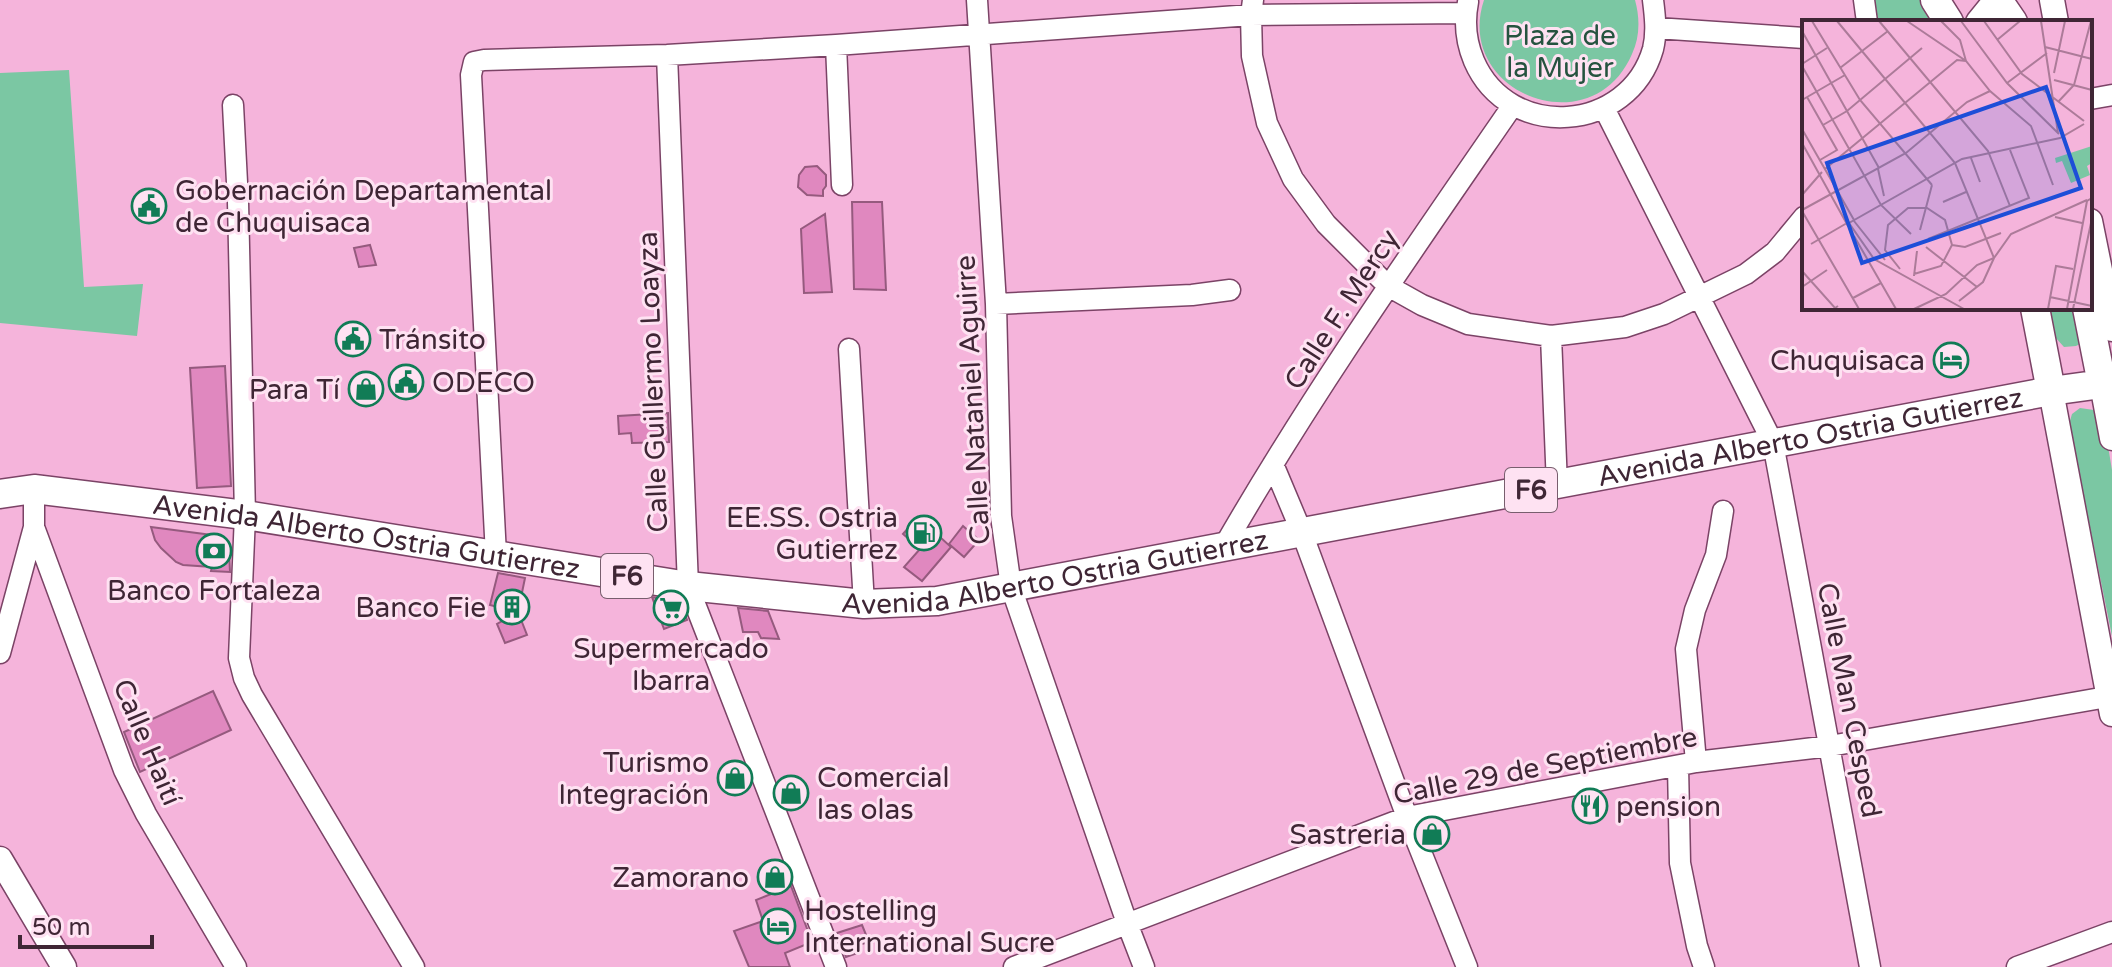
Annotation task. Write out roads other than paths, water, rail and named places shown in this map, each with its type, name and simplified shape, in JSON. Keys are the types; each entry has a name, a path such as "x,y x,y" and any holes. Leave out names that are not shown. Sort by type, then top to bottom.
{"highway":[{"path":"1935,0 1948,20"},
{"path":"1997,0 2012,20"},
{"path":"2035,310 2051,391"},
{"path":"2088,310 2107,385"},
{"name":"Avenida Alberto Ostria Gutierrez","path":"0,494 34,489 245,515 688,586 864,604 937,601 2051,391 2107,385"}],"main road":[{"path":"1980,20 1997,0"},
{"path":"2052,0 2056,20"},
{"path":"2092,231 2112,329"},
{"path":"2107,385 2112,438"},
{"path":"2051,391 2111,702"},
{"path":"0,859 64,967"}],"street":[{"name":"Calle Nataniel Aguirre","path":"977,0 996,304 1001,516 1011,587 1144,967"},
{"path":"496,555 471,75 474,62 667,55 979,35 1252,7 1467,6 1466,32 1470,51 1477,69 1489,85 1513,105 1535,115 1558,118 1582,116 1604,108 1621,97 1641,75 1653,47 1656,28 1653,0"},
{"path":"1864,0 1867,20"},
{"path":"1252,7 1252,56 1267,123 1293,179 1326,224 1388,286 1422,305 1468,324 1551,336 1625,327 1664,314 1746,274 1775,252 1802,219"},
{"path":"1656,28 1802,38"},
{"path":"836,45 842,185"},
{"name":"Calle Guillermo Loayza","path":"667,55 688,586 836,967"},
{"path":"2092,99 2112,95"},
{"path":"233,105 245,515 239,658 252,695 414,967"},
{"name":"Calle F. Mercy","path":"1223,548 1273,464 1388,286 1513,105"},
{"name":"Calle Man Cesped","path":"1604,108 1773,443 1870,967"},
{"path":"996,304 1192,295 1230,290"},
{"path":"1551,336 1557,486"},
{"path":"849,349 864,604"},
{"path":"1273,464 1467,967"},
{"path":"0,653 34,527 34,489"},
{"path":"1704,967 1680,863 1687,764 1686,649 1695,610 1716,555 1723,511"},
{"name":"Calle Haití","path":"34,527 124,770 146,814 236,967"},
{"name":"Calle 29 de Septiembre","path":"1014,967 1407,817 1687,764 1830,746 2111,702"},
{"path":"2017,967 2112,932"}],"place":[{"name":"Gobernación Departamental de Chuquisaca","path":"149,206"},
{"name":"Tránsito","path":"353,339"},
{"name":"Chuquisaca","path":"1951,360"},
{"name":"ODECO","path":"406,382"},
{"name":"Para Tí","path":"366,389"},
{"name":"EE.SS. Ostria Gutierrez","path":"924,533"},
{"name":"Banco Fortaleza","path":"214,551"},
{"name":"Banco Fie","path":"512,607"},
{"name":"Supermercado Ibarra","path":"671,608"},
{"name":"Turismo Integración","path":"735,778"},
{"name":"Comercial las olas","path":"791,793"},
{"name":"pension","path":"1590,806"},
{"name":"Sastreria","path":"1432,834"},
{"name":"Zamorano","path":"775,877"},
{"name":"Hostelling International Sucre","path":"778,926"}],"park label":[{"name":"Plaza de la Mujer","path":"1560,51"}]}
